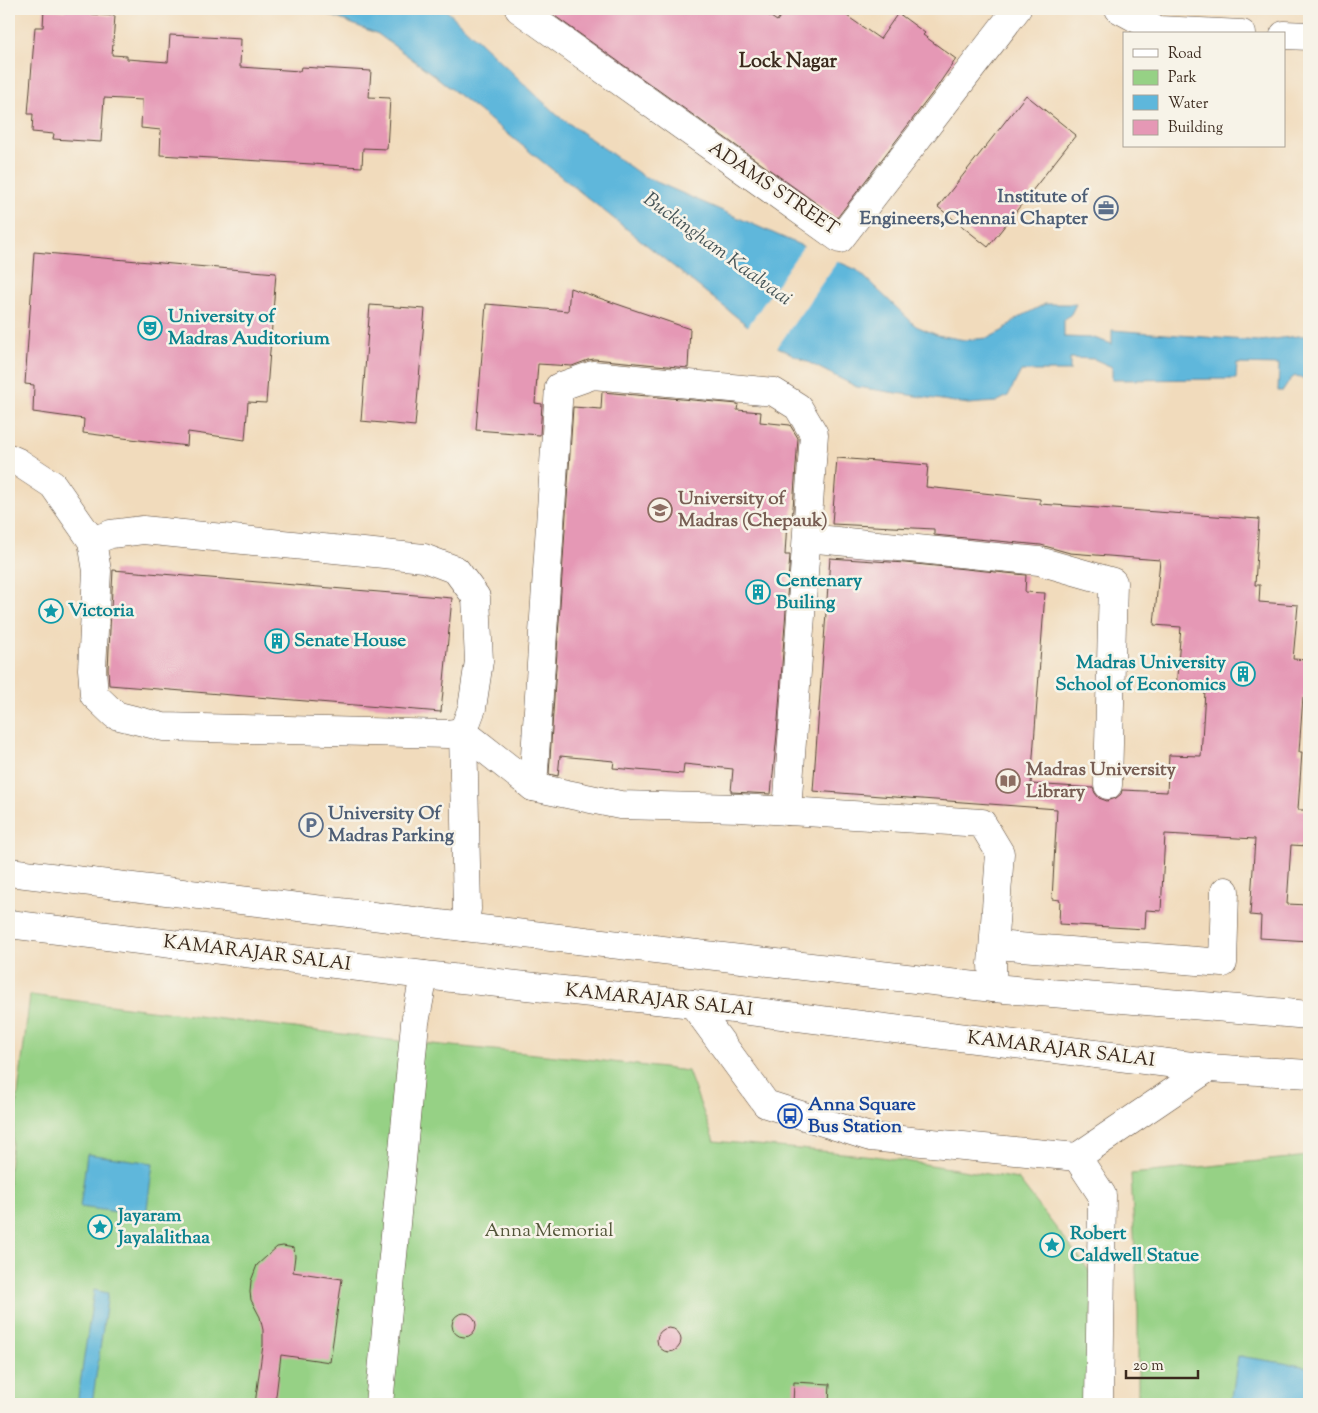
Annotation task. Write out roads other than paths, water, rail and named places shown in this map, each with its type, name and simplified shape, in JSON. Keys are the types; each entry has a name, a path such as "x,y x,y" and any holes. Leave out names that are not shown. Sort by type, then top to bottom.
{"main road":[{"name":"ADAMS STREET","path":"519,9 840,239 1017,9"},
{"path":"1119,9 1158,30 1200,32"},
{"path":"1286,36 1309,36"},
{"path":"533,786 559,387 593,375 774,392 798,408 814,434 787,811"},
{"path":"9,458 53,485 92,541 97,571 92,668 94,695 115,715 163,726 446,734 463,732 533,786 620,805 787,811 982,823 1000,853 992,988"},
{"path":"92,541 110,534 143,530 424,558 456,570 476,597 479,652 472,708 463,732 466,909 464,928"},
{"path":"807,538 1039,561 1113,582 1108,785"},
{"path":"9,872 464,928 992,988 1309,1015"},
{"path":"994,946 1223,963 1225,891"},
{"name":"KAMARAJAR SALAI","path":"9,924 424,975 693,1004 1208,1068 1309,1074"},
{"path":"379,1404 415,1024 424,975"},
{"path":"693,1004 766,1104 870,1137 1077,1157 1208,1068"},
{"path":"1077,1157 1102,1195 1099,1404"}],"water":[{"name":"Buckingham Kaalvaai","path":"314,9 445,9 557,115 643,176 857,270 916,326 937,335 965,340 988,338 1002,331 1016,319 1045,304 1076,304 1071,314 1064,320 1064,337 1094,338 1112,344 1112,330 1258,341 1309,336 1309,383 1301,377 1295,376 1283,391 1278,391 1279,365 1237,364 1236,379 1112,380 1112,367 1094,359 1070,358 1070,371 1021,371 1008,396 996,402 968,404 857,387 768,342 439,79 378,34"},
{"path":"87,1154 153,1163 146,1216 80,1207"},
{"path":"94,1290 108,1293 92,1404 77,1404"},
{"path":"1238,1356 1309,1367 1309,1404 1231,1404"}],"place":[{"name":"Institute of Engineers,Chennai Chapter","path":"1106,208"},
{"name":"University of Madras Auditorium","path":"150,328"},
{"name":"University of Madras (Chepauk)","path":"660,510"},
{"name":"Centenary Builing","path":"758,592"},
{"name":"Victoria","path":"51,611"},
{"name":"Senate House","path":"277,641"},
{"name":"Madras University School of Economics","path":"1243,674"},
{"name":"Madras University Library","path":"1008,781"},
{"name":"University Of Madras Parking","path":"311,825"},
{"name":"Anna Square Bus Station","path":"790,1116"},
{"name":"Jayaram Jayalalithaa","path":"100,1227"},
{"name":"Robert Caldwell Statue","path":"1052,1245"}],"district":[{"name":"Lock Nagar","path":"788,62"}],"park label":[{"name":"Anna Memorial","path":"549,1231"}]}
